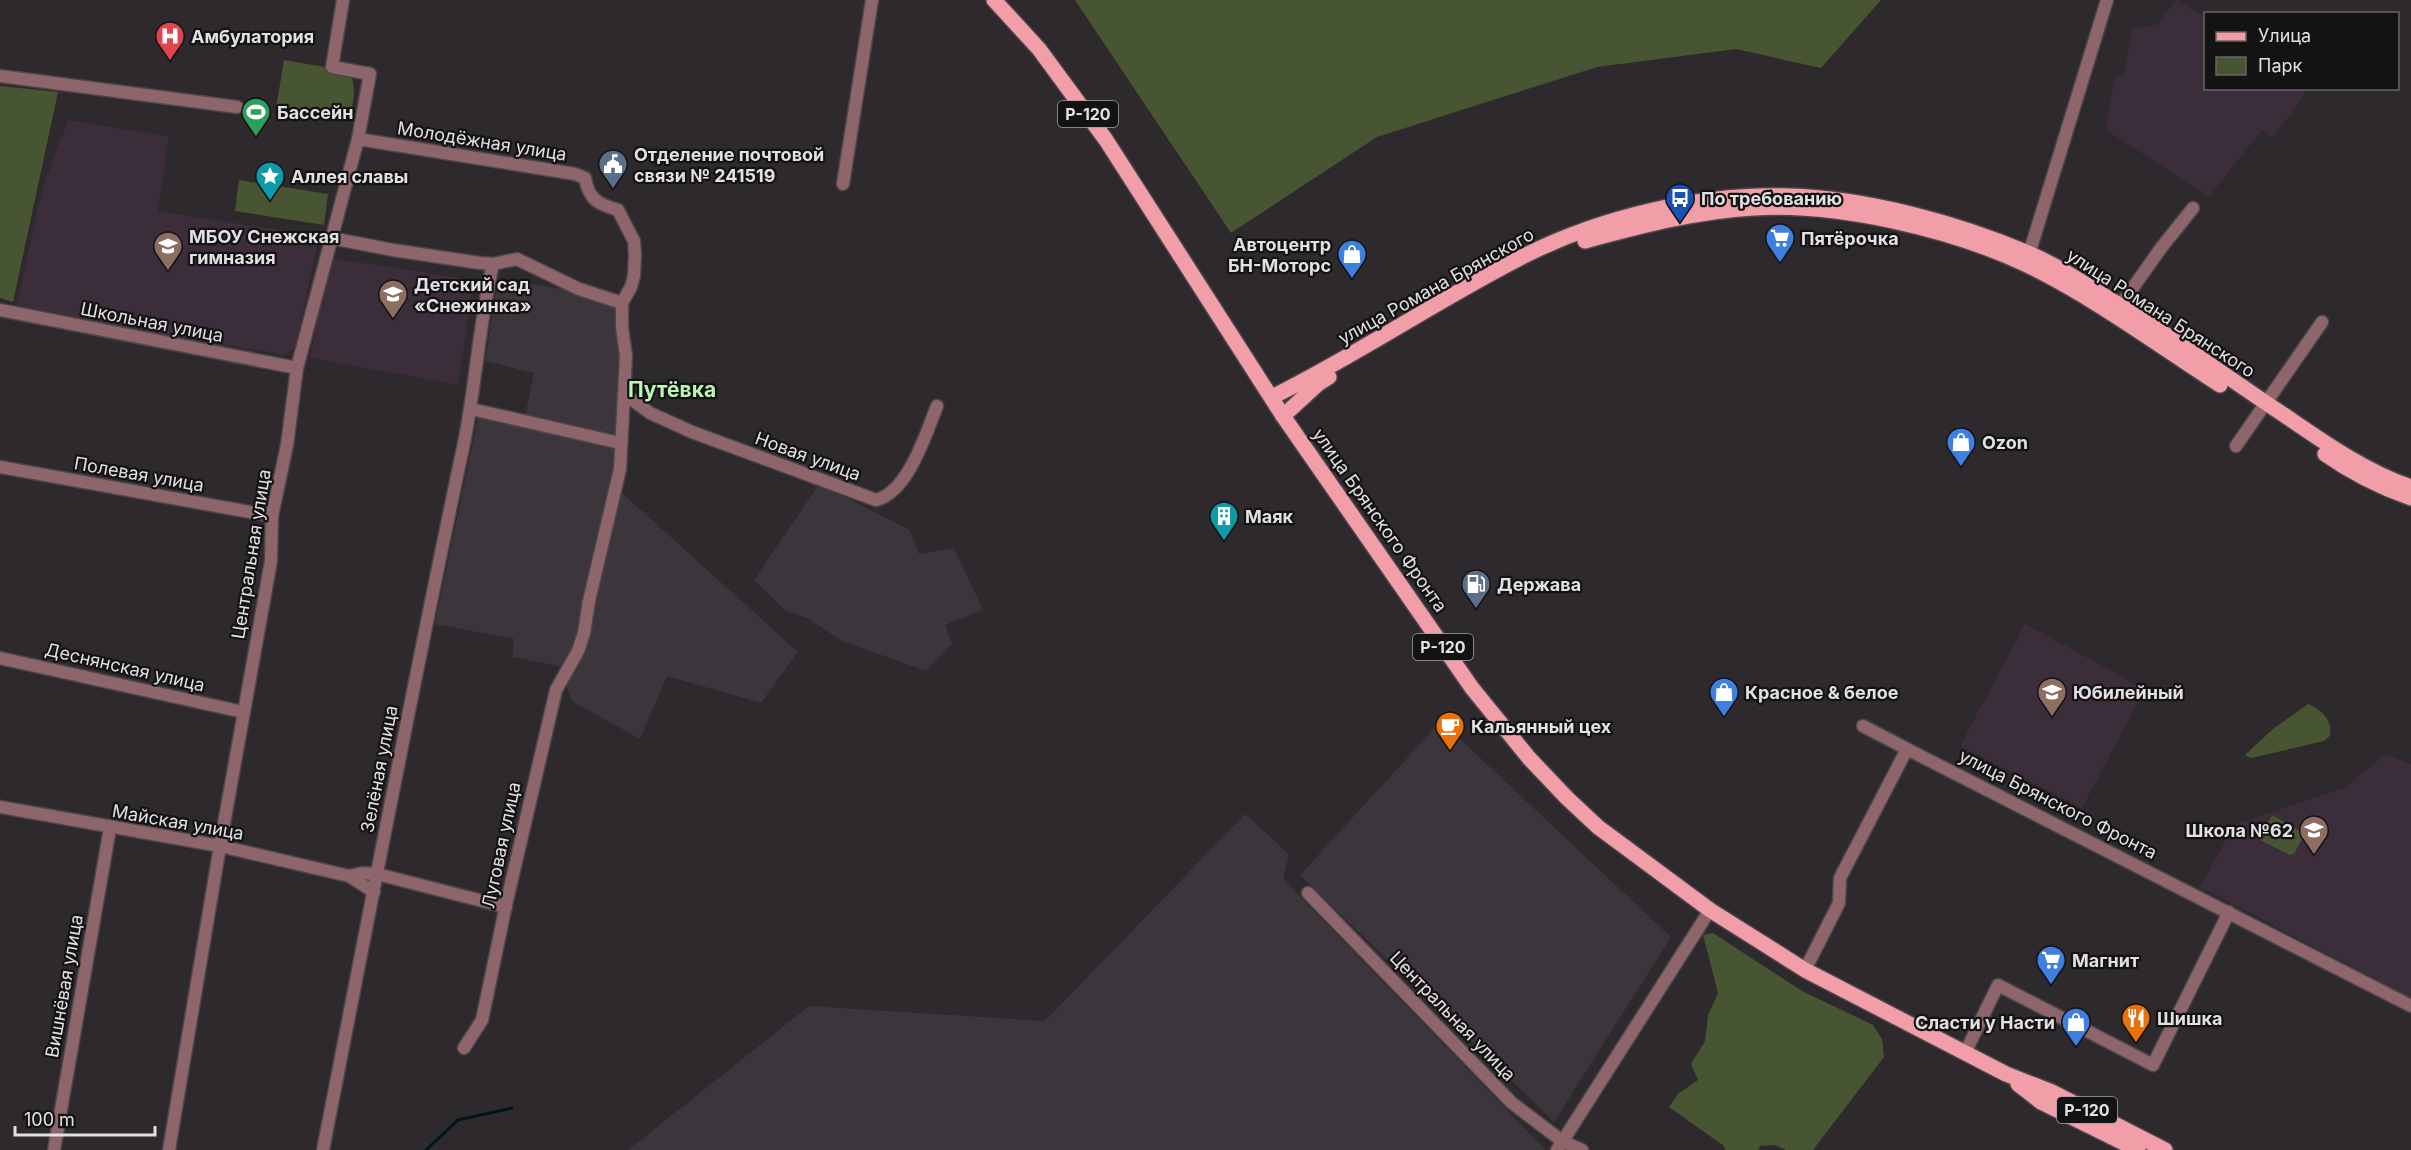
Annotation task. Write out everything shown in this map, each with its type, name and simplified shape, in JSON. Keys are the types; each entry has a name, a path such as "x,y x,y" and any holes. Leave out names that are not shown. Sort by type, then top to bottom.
{"main road":[{"name":"Р-120","path":"994,0 1039,49 1106,140 1272,397"},
{"name":"улица Романа Брянского","path":"1272,397 1321,374 1479,280 1553,243 1611,223 1676,206 1756,196 1791,196 1839,201 1948,224 2029,254 2120,306 2262,406 2344,468 2411,498"},
{"name":"улица Романа Брянского","path":"1283,416 1318,384 1483,286 1526,264 1579,243 1649,224 1740,209 1791,207 1890,221 1947,234 2027,265 2071,289 2341,453 2411,487"},
{"name":"улица Брянского Фронта","path":"1272,397 1472,688 1534,764 1598,827 1710,910 1805,970 2006,1074 2052,1092 2144,1147 2166,1150"}],"street":[{"name":"Центральная улица","path":"169,1150 243,712 271,561 272,516 287,445 297,368 358,139 370,74 332,67 343,0"},
{"path":"843,184 872,0"},
{"path":"2029,254 2107,0"},
{"path":"0,76 237,107"},
{"name":"Молодёжная улица","path":"358,139 575,174 585,178 591,199 600,205 618,210 633,241 635,255 632,287 622,303"},
{"path":"2120,306 2193,208"},
{"path":"331,238 393,250 494,264 517,259 579,289 622,303"},
{"name":"Зелёная улица","path":"323,1150 423,639 471,409 485,296 494,264"},
{"name":"Луговая улица","path":"464,1048 482,1020 556,690 579,651 620,469 626,356 622,327 622,303"},
{"name":"Школьная улица","path":"0,310 297,368"},
{"path":"2236,446 2322,322"},
{"name":"Новая улица","path":"624,394 650,413 692,432 876,500 900,486 937,406"},
{"path":"471,409 620,443"},
{"path":"621,425 628,417 650,413"},
{"name":"Полевая улица","path":"0,467 272,516"},
{"name":"Деснянская улица","path":"0,658 243,712"},
{"name":"улица Брянского Фронта","path":"1863,726 2411,1006"},
{"path":"1805,970 1839,903 1840,878 1907,749"},
{"name":"Майская улица","path":"0,807 220,846 349,876"},
{"name":"Вишнёвая улица","path":"54,1150 110,828"},
{"path":"349,876 362,873 377,874 506,907"},
{"path":"349,876 374,892"},
{"name":"Центральная улица","path":"1308,893 1512,1103 1559,1146 1582,1150"},
{"path":"1559,1146 1710,910"},
{"path":"1965,1053 1998,985 2153,1065 2229,912"}],"shaded area":[{"path":"2176,0 2204,16 2204,90 2305,90 2273,138 2262,130 2209,197 2106,130 2114,80 2125,71 2132,30 2159,24"},
{"name":"МБОУ Снежская гимназия","path":"68,120 169,136 158,211 319,236 296,347 285,355 16,308 42,189"},
{"name":"Детский сад «Снежинка»","path":"330,258 474,280 458,385 310,358"},
{"path":"498,279 614,297 623,347 621,492 798,652 761,703 667,676 640,739 572,701 559,666 512,657 514,639 435,624 479,413 525,416 534,373 485,361"},
{"path":"819,484 910,530 919,554 954,548 983,610 945,625 952,644 926,671 842,641 807,618 786,611 754,580"},
{"name":"Юбилейный","path":"2025,624 2145,689 2082,808 1960,746"},
{"path":"1441,721 1671,937 1554,1122 1300,875"},
{"name":"Школа №62","path":"2385,754 2411,764 2411,998 2200,887 2234,825 2346,787"},
{"path":"1245,814 1289,854 1283,879 1544,1148 1543,1150 628,1150 809,1006 1045,1021"}],"green space":[{"path":"1075,0 1881,0 1821,68 1736,49 1597,67 1377,137 1231,233"},
{"path":"284,60 348,71 354,88 350,119 276,108"},
{"path":"0,86 58,92 13,302 0,298"},
{"path":"239,180 328,194 324,225 235,211"},
{"path":"2308,704 2328,720 2330,736 2324,741 2251,758 2245,755 2273,729"},
{"path":"2274,816 2303,833 2294,854 2290,855 2260,840 2259,837 2271,817"},
{"path":"1713,933 1802,991 1873,1025 1882,1039 1884,1057 1813,1150 1786,1150 1775,1145 1760,1146 1758,1150 1725,1150 1724,1146 1669,1107 1678,1094 1698,1080 1691,1064 1705,1041 1708,1015 1718,993 1703,935"}],"waterway":[{"path":"426,1150 458,1120 512,1108"}],"place":[{"name":"Амбулатория","path":"170,62"},
{"name":"Бассейн","path":"256,138"},
{"name":"Отделение почтовой связи № 241519","path":"613,190"},
{"name":"Аллея славы","path":"270,202"},
{"name":"По требованию","path":"1680,224"},
{"name":"Пятёрочка","path":"1780,264"},
{"name":"МБОУ Снежская гимназия","path":"168,272"},
{"name":"Автоцентр БН-Моторс","path":"1352,280"},
{"name":"Детский сад «Снежинка»","path":"393,320"},
{"name":"Ozon","path":"1961,468"},
{"name":"Маяк","path":"1224,542"},
{"name":"Держава","path":"1476,610"},
{"name":"Красное & белое","path":"1724,718"},
{"name":"Юбилейный","path":"2052,718"},
{"name":"Кальянный цех","path":"1450,752"},
{"name":"Школа №62","path":"2314,856"},
{"name":"Магнит","path":"2051,986"},
{"name":"Шишка","path":"2136,1044"},
{"name":"Сласти у Насти","path":"2076,1048"}],"district":[{"name":"Путёвка","path":"672,389"}]}
